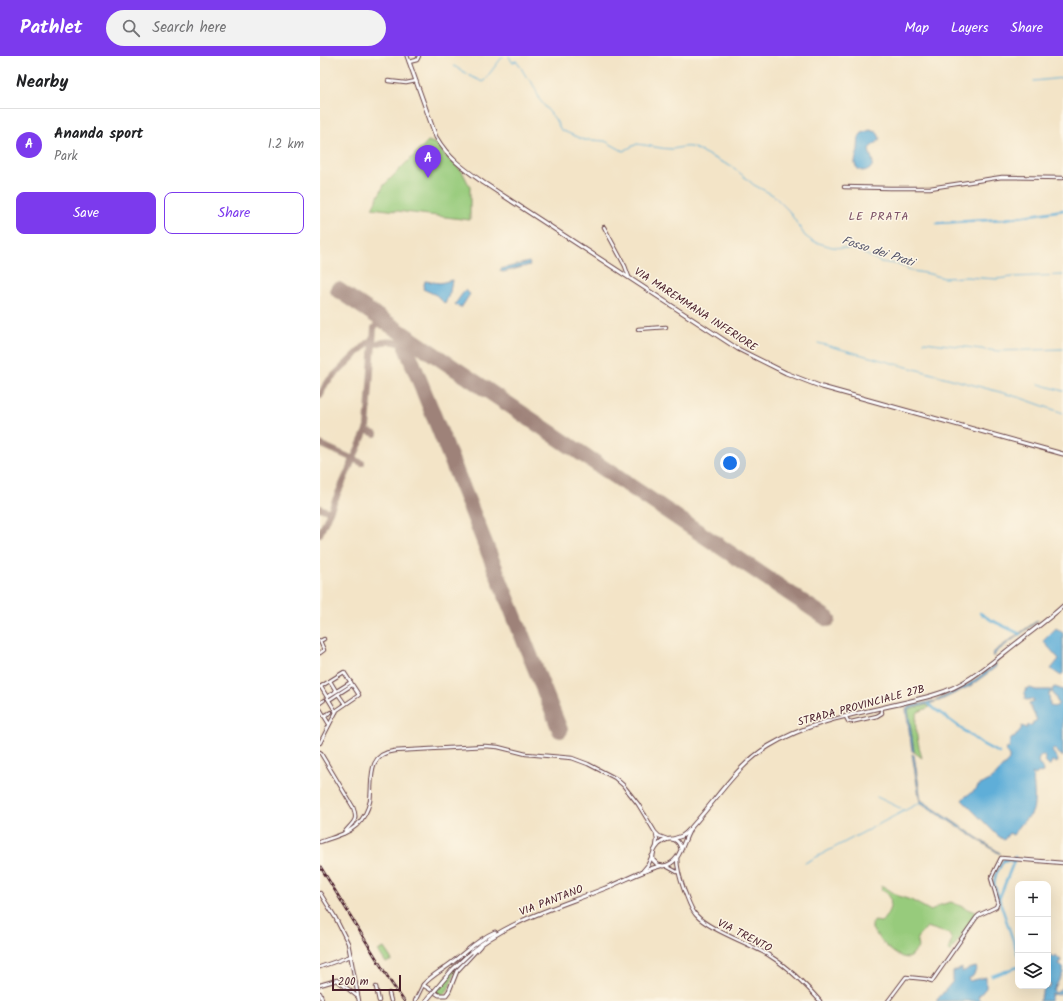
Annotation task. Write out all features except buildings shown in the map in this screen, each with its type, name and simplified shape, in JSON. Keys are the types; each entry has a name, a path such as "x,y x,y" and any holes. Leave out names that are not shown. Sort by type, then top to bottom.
{"main road":[{"name":"VIA MAREMMANA INFERIORE","path":"407,56 436,137 443,149 456,163 484,183 738,349 786,373 822,387 1063,454"},
{"name":"STRADA PROVINCIALE 27B","path":"691,828 730,780 758,753 790,735 820,723 938,694 964,681 993,661 1063,606"},
{"path":"641,872 648,865 660,843 668,839 683,836 691,828"},
{"path":"653,854 653,860 660,866 666,866 678,858 691,828"},
{"path":"673,839 679,843 681,850"},
{"name":"VIA PANTANO","path":"426,1001 452,970 471,952 503,930 520,921 604,889 641,872 660,866"},
{"path":"487,940 457,971 446,995 439,995 423,985 432,976 488,935 503,930"}],"street":[{"path":"409,62 418,60 418,56"},
{"path":"388,81 405,83 416,81"},
{"path":"844,187 930,188 1002,177 1063,178"},
{"path":"604,227 625,266 628,277"},
{"path":"638,329 666,327"},
{"path":"320,652 324,650 320,641 324,639"},
{"path":"320,743 336,712 359,695 344,672 320,687 336,712"},
{"path":"330,681 345,704"},
{"path":"329,700 351,684"},
{"path":"327,697 337,693"},
{"path":"320,703 324,700"},
{"path":"846,717 848,721 852,722 877,716 882,713 881,708"},
{"path":"320,709 329,724"},
{"path":"324,716 331,712"},
{"path":"320,842 343,834 357,825 367,810 370,800 373,766 376,759 381,754 394,751 485,746 498,747 524,754 572,758 588,764 623,784 659,836 668,839"},
{"path":"320,752 355,812 356,820 343,834"},
{"path":"656,832 656,848"},
{"path":"678,858 678,873"},
{"path":"888,1001 906,977 932,981 979,914 996,907 998,902 991,883 991,878 1001,858 1063,863"},
{"path":"666,866 678,873"},
{"name":"VIA TRENTO","path":"678,873 690,904 700,918 712,927 776,960 794,974 820,1001"},
{"path":"320,893 346,937 359,1001"},
{"path":"320,967 351,956"},
{"path":"320,985 337,980 358,997"},
{"path":"415,1001 423,985"},
{"path":"376,987 378,1001"},
{"path":"389,993 391,1001"},
{"path":"320,994 322,999 321,1001"}],"green space":[{"path":"428,141 437,144 445,155 462,171 470,187 470,220 372,208 384,185"},
{"path":"927,705 930,707 918,712 916,716 919,748 922,758 914,752 908,709"},
{"path":"882,885 898,896 911,900 931,911 940,905 951,902 977,914 950,952 948,950 952,940 949,934 927,927 917,938 919,947 909,958 903,957 888,948 872,929 872,923 875,921 881,922 889,910 889,896 886,892 881,890"},
{"path":"384,948 392,960 386,963 378,951"},
{"path":"458,966 446,992 443,995 435,992 453,970"}],"water":[{"path":"870,130 877,132 880,138 878,142 869,149 873,165 869,170 862,171 858,169 855,164 859,138 862,133"},
{"path":"529,262 530,265 503,272 500,271 501,269"},
{"path":"452,280 450,292 445,304 436,295 423,289 425,281 440,283"},
{"path":"465,290 470,294 461,308 455,304"},
{"path":"1038,620 996,652 994,657 993,653 995,651"},
{"path":"1056,628 1063,633 1063,673 1061,676 1051,669 1059,659 1043,641"},
{"path":"996,661 996,667 970,686 939,701 935,701 969,684 995,665"},
{"path":"1055,687 1063,690 1063,757 1054,749 1052,751 1058,762 1055,763 1052,761 1049,766 1046,763 1044,755 1040,756 1038,761 1040,766 1042,766 1043,772 1039,772 1035,775 1032,773 1034,783 1034,807 1032,812 1013,835 1009,833 1004,840 997,835 962,800 978,786 992,779 1009,760 1009,756 1006,751 1007,748 1011,747 1009,746 1011,738 1014,738 1022,726 1027,728 1028,725 1033,724 1032,723 1037,720 1029,704 1034,701 1033,699 1026,700 1024,692 1026,691 1025,689 1051,690 1051,693 1049,693 1050,705 1054,707 1058,705 1052,691"},
{"path":"933,701 935,702 908,709 914,752 912,751 906,709 909,706"},
{"path":"912,754 914,755 921,800 1000,854 920,802"},
{"path":"1051,955 1053,957 1055,955 1061,960 1059,964 1063,968 1063,973 1053,991 1056,993 1063,987 1063,992 1058,995 1052,994 1050,1001 1039,1001 1044,989 1051,989"},
{"path":"976,967 977,968 973,976 968,979 970,981 986,977 986,988 978,997 980,1001 936,1001 953,981 953,972 962,968 962,972"}],"waterway":[{"path":"454,66 483,82 503,56"},
{"name":"Fosso dei Prati","path":"509,56 512,62 517,61 527,78 531,81 539,99 555,119 561,130 584,140 605,141 623,151 637,144 668,149 686,147 694,148 734,168 754,185 773,195 789,211 805,236 812,241 832,247 855,249 881,262 896,264 913,271 944,278 966,277 997,279 1063,275"},
{"path":"1034,81 1063,78"},
{"path":"937,223 1005,219 1063,210"},
{"path":"924,342 998,351 1063,349"},
{"path":"818,343 1021,398 1063,413"},
{"path":"1039,384 1063,391"},
{"path":"980,613 1020,634"},
{"path":"928,704 982,744 999,753"},
{"path":"877,797 904,810"},
{"path":"805,863 921,802"},
{"path":"1015,857 1014,861 1004,860 996,874 994,884 1017,953"},
{"path":"999,899 1014,861"},
{"path":"992,976 1015,968"}],"taxiway":[{"path":"320,534 367,428 374,328 381,319"},
{"path":"320,396 326,383 373,338"},
{"path":"372,345 381,342 394,342 402,344 406,347"},
{"path":"366,430 375,434"},
{"path":"320,444 362,463"},
{"path":"320,508 330,512"}],"runway":[{"path":"338,290 828,619"},
{"path":"406,347 560,730"}],"railway":[{"path":"320,866 392,984 404,1001"}],"place":[{"name":"Ananda sport","path":"428,178"}],"district":[{"name":"LE PRATA","path":"879,216"}]}
